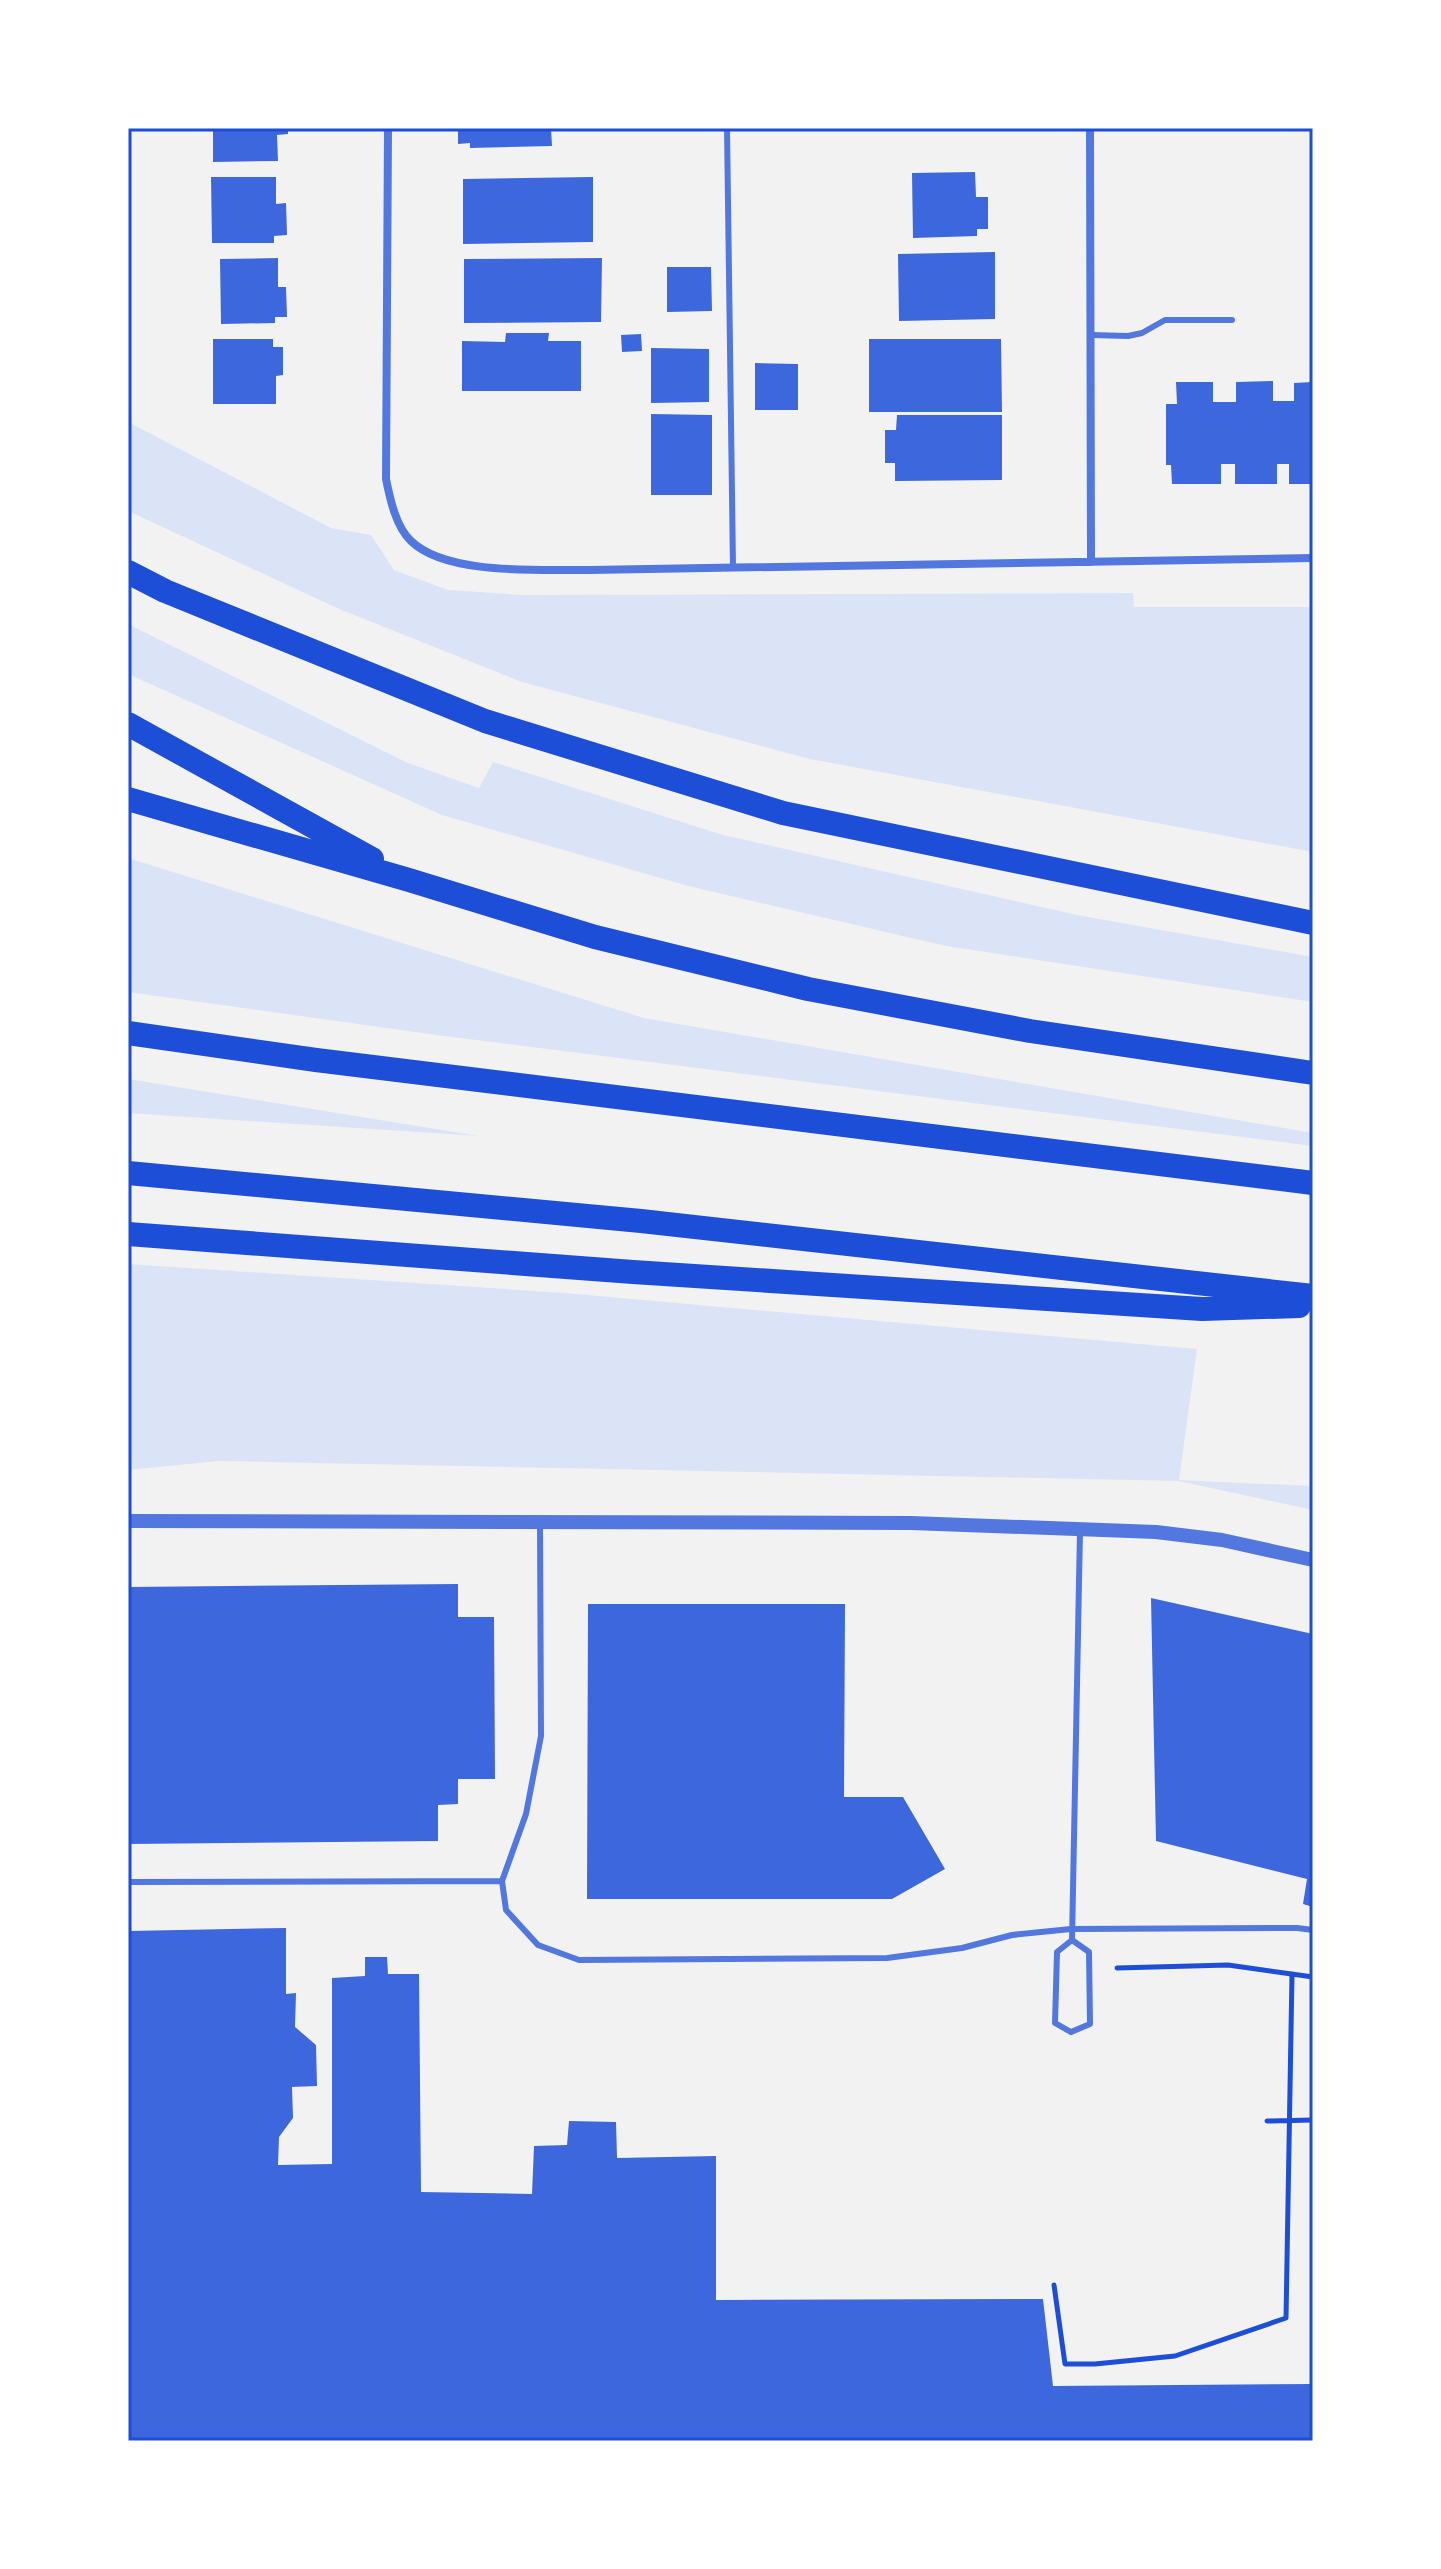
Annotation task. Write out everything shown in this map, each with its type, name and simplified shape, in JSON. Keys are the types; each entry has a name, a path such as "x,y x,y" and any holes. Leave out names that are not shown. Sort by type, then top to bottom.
{"highway":[{"path":"128,572 165,591 485,721 783,813 1313,923"},
{"path":"128,724 409,880"},
{"path":"128,799 595,937 808,989 1030,1031 1313,1073"},
{"path":"128,1033 332,1062 1313,1183"},
{"path":"128,1173 641,1221 1313,1296"},
{"path":"128,1234 617,1271 1202,1309 1313,1306"}],"street":[{"path":"388,128 386,479 394,510 409,540 427,552 449,561 493,568 590,570 1313,558"},
{"path":"1090,128 1091,562"},
{"path":"128,1521 911,1523 1156,1532 1222,1540 1313,1560"}],"lane":[{"path":"727,128 733,568"},
{"path":"1091,335 1128,336 1142,333 1165,320 1232,320"},
{"path":"540,1521 541,1736 526,1814 502,1881 506,1910 538,1945 579,1960 887,1958 962,1948 1012,1935 1071,1929 1313,1930"},
{"path":"1071,2032 1090,2024 1089,1952 1072,1940 1071,1929 1080,1531"},
{"path":"128,1882 502,1881"},
{"path":"1071,2032 1055,2023 1057,1952 1072,1940"},
{"path":"1070,2041 1071,2032"}],"path":[{"path":"1116,1968 1228,1965 1313,1977"},
{"path":"1054,2285 1065,2364 1175,2356 1286,2318 1291,2240 1288,2220 1292,2202 1288,2184 1292,1974"},
{"path":"1267,2121 1313,2120"},
{"path":"1288,2184 1296,2183"},
{"path":"1288,2220 1295,2218"}],"shaded area":[{"path":"128,422 331,528 371,535 394,570 448,590 525,595 1133,593 1134,607 1313,607 1313,852 810,759 522,682 339,609 128,511"},
{"path":"128,624 408,763 479,788 493,762 723,835 1077,915 1313,957 1313,1002 946,946 688,886 442,815 128,674"},
{"path":"128,858 644,1018 1313,1133 1313,1146 444,1036 128,992"},
{"path":"128,1079 479,1136 128,1113"},
{"path":"128,1264 565,1293 1197,1349 1179,1480 1313,1486 1313,1510 1179,1481 219,1461 128,1470"}],"building":[{"path":"213,128 288,128 288,134 277,135 278,161 213,162"},
{"path":"458,128 551,128 552,146 470,148 470,143 458,144"},
{"path":"975,172 976,197 988,197 988,229 977,229 977,236 913,238 912,173"},
{"path":"211,177 276,177 276,204 286,203 287,235 274,236 274,243 212,243"},
{"path":"593,177 593,242 463,244 463,179"},
{"path":"995,252 995,319 899,321 898,254"},
{"path":"278,258 278,287 286,287 287,317 275,317 275,323 221,324 220,259"},
{"path":"602,258 601,322 464,323 464,259"},
{"path":"667,267 711,267 712,311 667,312"},
{"path":"506,333 549,333 548,341 581,341 581,391 462,391 462,341 505,342"},
{"path":"641,334 642,351 622,352 621,335"},
{"path":"213,339 273,339 273,347 283,347 283,375 276,376 276,404 213,404"},
{"path":"869,339 1001,339 1002,412 869,412"},
{"path":"651,348 709,349 709,402 651,403"},
{"path":"755,363 798,364 798,410 755,410"},
{"path":"1273,381 1273,401 1294,401 1294,383 1313,382 1313,484 1289,484 1289,464 1277,464 1277,484 1235,484 1235,464 1221,464 1221,484 1172,484 1171,465 1166,465 1166,404 1177,404 1176,382 1213,382 1213,402 1236,402 1236,382"},
{"path":"651,414 712,415 712,495 651,495"},
{"path":"897,415 1002,415 1002,480 895,481 895,463 885,463 885,430 896,430"},
{"path":"458,1584 458,1617 494,1617 495,1779 458,1779 458,1804 438,1805 438,1841 128,1844 128,1587"},
{"path":"1151,1598 1313,1634 1313,1907 1303,1904 1307,1879 1156,1841"},
{"path":"588,1604 845,1604 844,1797 903,1797 945,1869 892,1899 587,1899"},
{"path":"286,1928 286,1994 296,1993 295,2027 316,2045 317,2086 292,2087 293,2118 279,2137 278,2165 332,2164 332,1978 365,1976 365,1957 387,1957 388,1974 419,1974 421,2192 532,2194 534,2146 567,2145 569,2121 616,2122 617,2158 716,2156 716,2300 1043,2299 1053,2386 1313,2384 1313,2441 128,2441 128,1931"}]}
